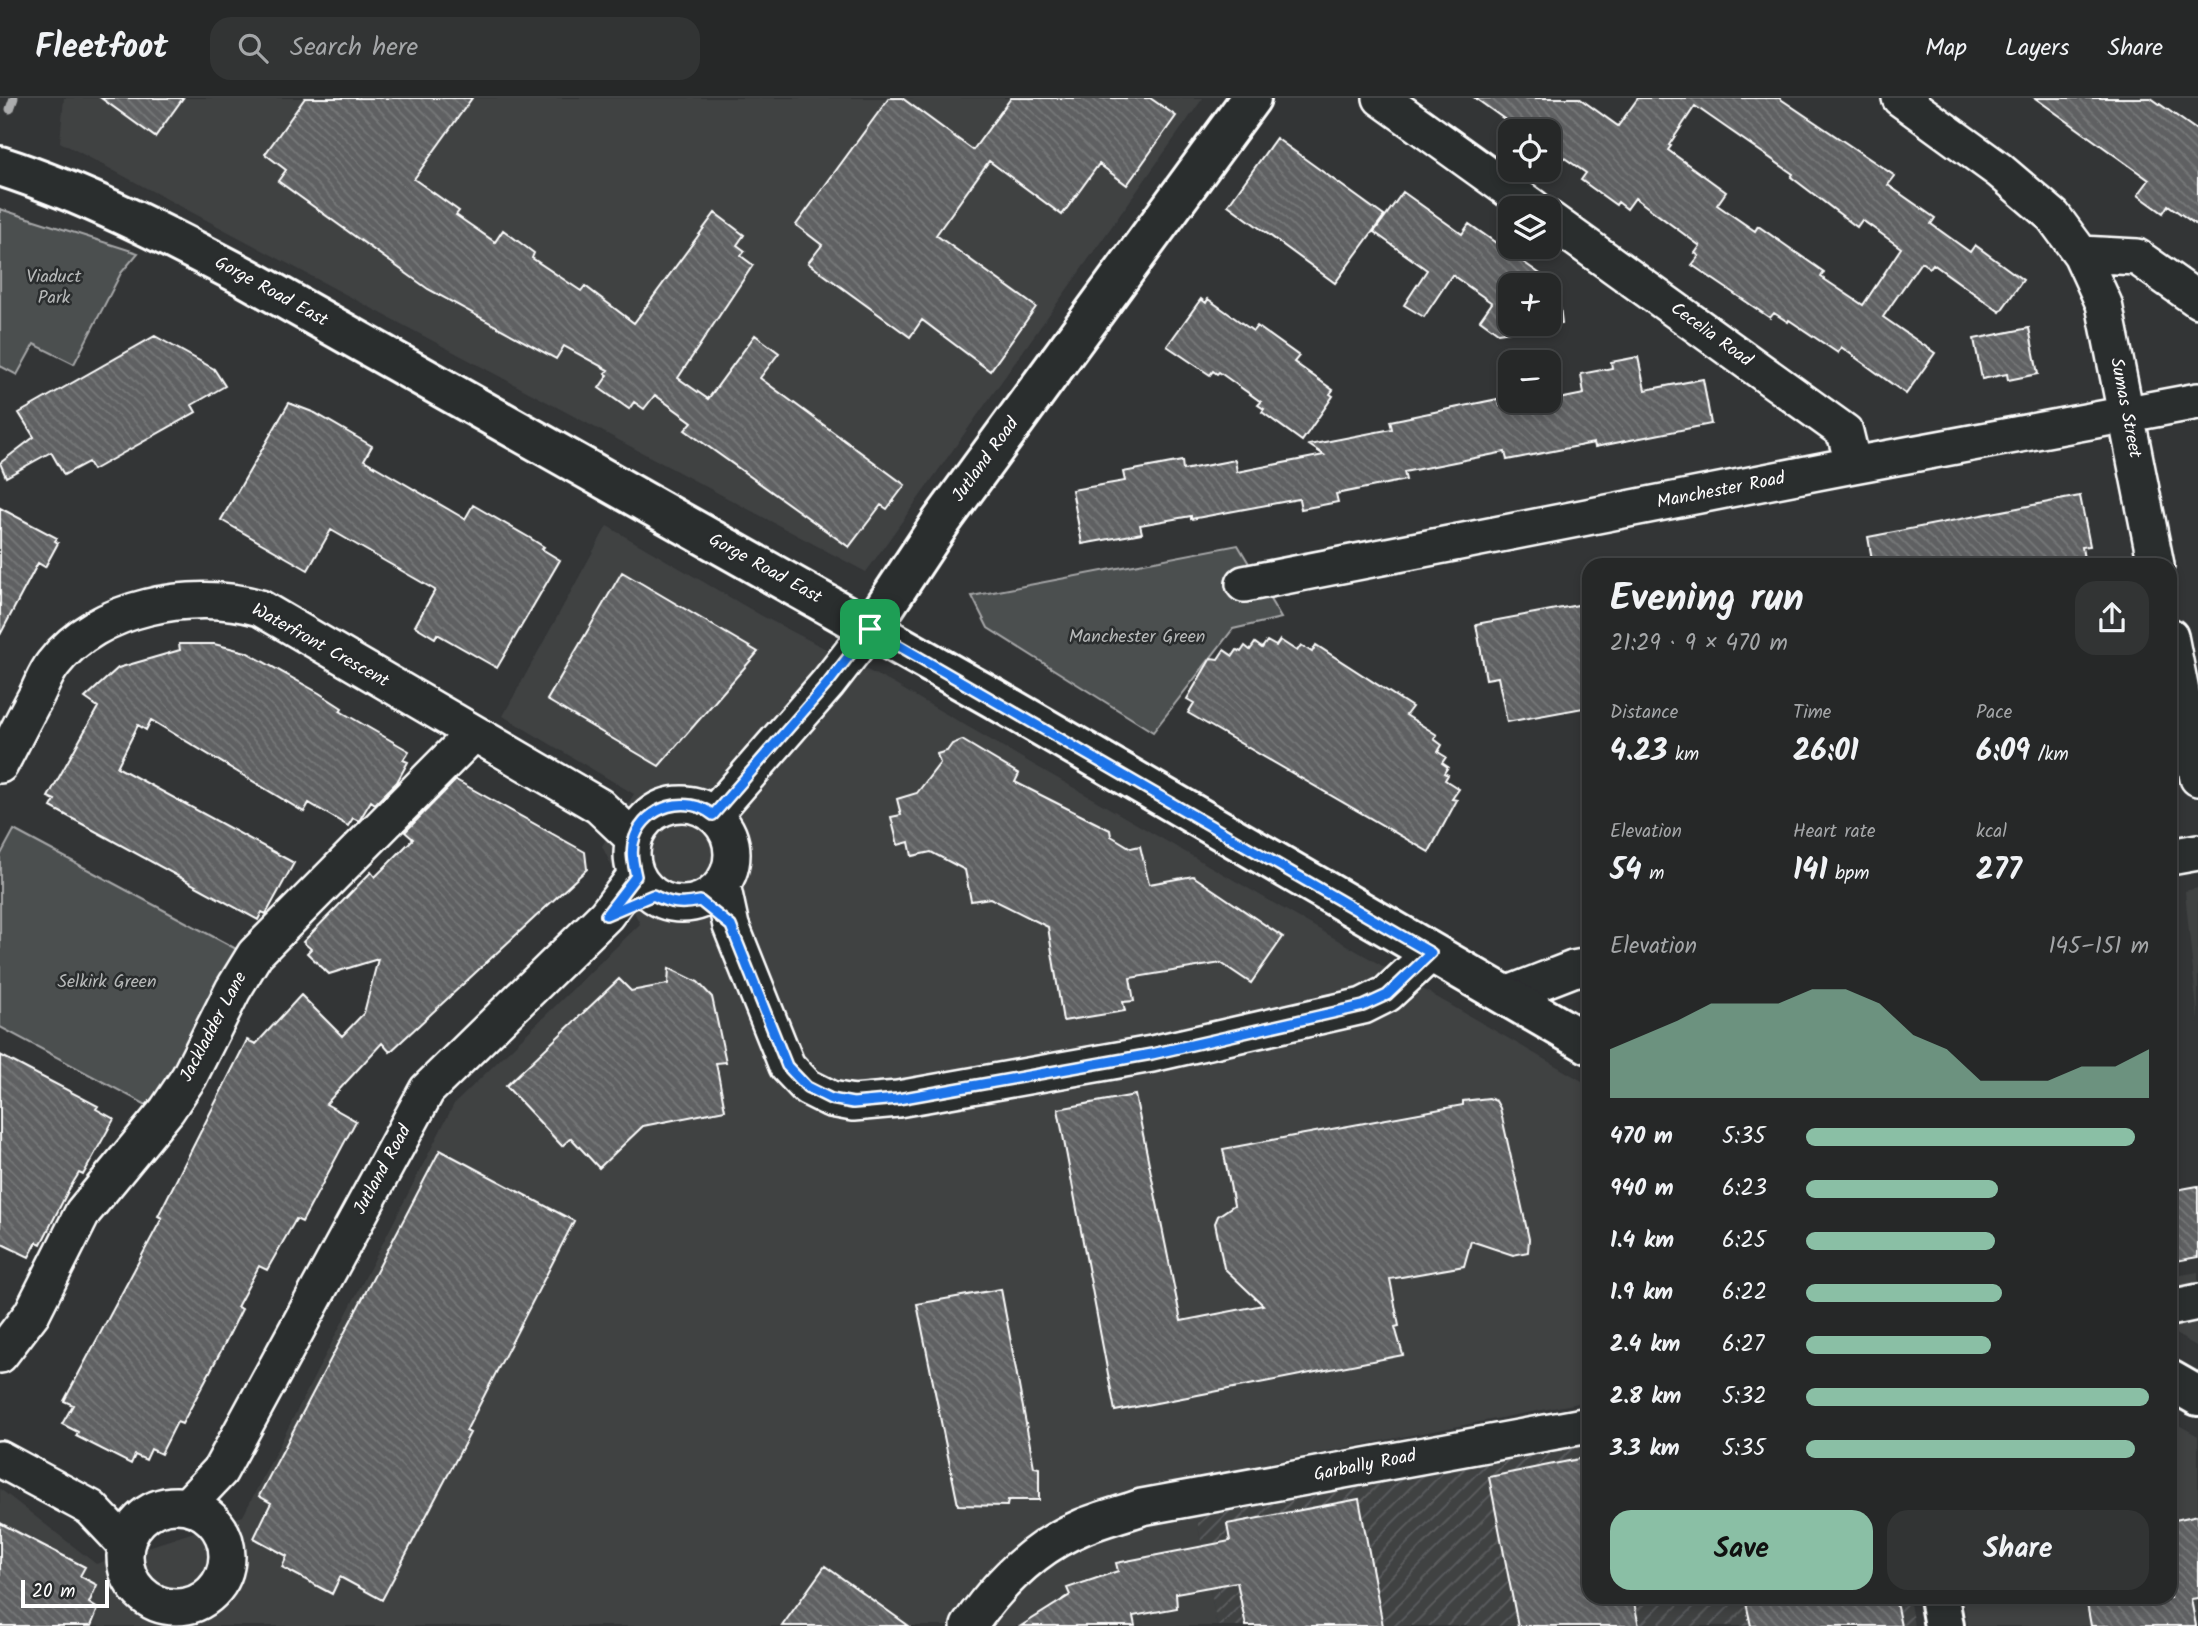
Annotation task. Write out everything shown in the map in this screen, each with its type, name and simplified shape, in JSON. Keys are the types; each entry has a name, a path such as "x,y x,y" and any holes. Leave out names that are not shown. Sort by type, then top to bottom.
{"main road":[{"name":"Jutland Road","path":"870,629 941,522 1251,98"},
{"name":"Gorge Road East","path":"0,166 69,191 160,232 216,261 870,629 1582,1040"},
{"path":"2177,1384 2198,1396"},
{"path":"1939,1604 1944,1626"}],"street":[{"path":"1381,98 1517,196"},
{"name":"Sumas Street","path":"1900,98 1999,170 2053,216 2081,254 2104,304 2155,558"},
{"name":"Cecelia Road","path":"1561,228 1845,432 1853,465"},
{"path":"2081,254 2137,257 2198,300"},
{"name":"Manchester Road","path":"1244,584 1853,465 2198,401"},
{"name":"Waterfront Crescent","path":"0,765 52,665 80,637 112,619 165,604 206,599 237,602 260,608 598,806 634,839"},
{"name":"Jutland Road","path":"713,815 828,683 870,629"},
{"path":"2177,672 2198,778"},
{"name":"Jackladder Lane","path":"0,1355 32,1313 83,1212 167,1110 189,1077 233,990 255,954 473,734"},
{"path":"687,804 707,810 713,815 725,828 731,842 730,872 711,893 684,904 668,902 645,885 632,851 640,827 649,817 666,806 687,804"},
{"path":"2177,856 2198,852"},
{"name":"Jutland Road","path":"200,1513 220,1471 427,1090 606,915 645,885"},
{"path":"711,893 731,926 787,1066 807,1087 831,1099 853,1103 898,1099 1152,1054 1363,1006 1387,995 1431,953"},
{"path":"1506,995 1582,968"},
{"path":"2177,1306 2198,1302"},
{"name":"Garbally Road","path":"969,1626 1002,1583 1036,1552 1081,1528 1142,1507 1582,1426"},
{"path":"0,1458 133,1531"},
{"path":"163,1506 200,1513 222,1533 227,1550 227,1566 221,1581 210,1594 197,1603 147,1613 126,1571 133,1531 163,1506"}],"shaded area":[{"path":"64,98 1203,98 866,572 60,142"},
{"path":"607,526 762,616 892,683 1582,1081 1582,1402 1189,1478 1217,1626 0,1626 0,1489 96,1564 243,1516 454,1104 640,924 602,846 634,794 503,716"},
{"path":"2198,888 2198,1022 2185,891"},
{"path":"2198,1272 2198,1347 2177,1335 2177,1276"},
{"path":"2177,1424 2198,1436 2198,1626 1968,1626 1964,1604 2177,1604"},
{"path":"1582,1444 1582,1604 1910,1604 1914,1626 1217,1626 1196,1515"}],"green space":[{"name":"Viaduct Park","path":"0,209 138,253 121,273 74,364 34,344 17,375 0,366"},
{"name":"Manchester Green","path":"1238,545 1281,618 1233,629 1153,732 988,628 972,596"},
{"name":"Selkirk Green","path":"14,830 240,951 161,1098 152,1108 0,1027 0,856"}],"building":[{"path":"101,98 183,98 155,137"},
{"path":"305,98 472,98 414,179 459,211 456,215 495,242 503,230 534,253 532,258 581,291 585,286 634,323 715,213 744,235 737,245 745,251 741,256 753,265 678,378 708,399 755,335 779,353 760,378 905,485 887,509 881,505 849,547 685,430 692,422 655,395 644,409 634,402 629,409 599,388 608,375 605,373 608,370 564,346 556,359 428,289 278,181 286,170 265,154"},
{"path":"889,98 902,98 973,150 1011,98 1150,98 1176,116 1127,185 1099,164 1062,215 989,161 936,235 1036,307 990,371 922,320 910,337 808,263 822,245 796,225"},
{"path":"1475,98 1579,98 1618,126 1638,98 1779,98 1895,176 1888,185 1935,218 1931,224 1970,252 1975,245 2023,280 2000,312 1933,264 1930,268 1921,262 1883,317 1935,353 1906,394 1841,347 1838,353 1789,320 1788,322 1774,313 1770,318 1692,265 1699,256 1695,253 1700,246 1635,198 1627,209 1618,202 1616,205 1581,180 1586,173 1561,155 1561,119 1504,119","holes":["1695,106 1793,174 1791,177 1857,227 1862,220 1901,248 1863,305 1821,277 1824,272 1758,226 1755,231 1717,205 1726,192 1668,150 1671,146 1669,145"]},
{"path":"2035,98 2151,98 2198,131 2198,226 2168,205 2163,213 2138,195 2149,180"},
{"path":"1276,138 1384,216 1335,283 1228,205"},
{"path":"1403,192 1462,234 1469,224 1498,244 1498,259 1519,259 1539,273 1498,273 1498,333 1480,320 1492,303 1452,275 1424,317 1404,305 1427,270 1374,232"},
{"path":"1201,299 1206,303 1208,299 1253,331 1257,326 1299,356 1294,362 1333,390 1330,394 1333,396 1302,441 1262,412 1264,409 1258,405 1261,402 1219,372 1217,374 1213,371 1210,375 1167,346"},
{"path":"2029,328 2038,374 2008,380 2007,374 1982,379 1974,339"},
{"path":"155,336 214,369 225,386 192,405 196,412 93,470 88,462 64,475 51,452 6,477 0,463 34,437 19,413"},
{"path":"1638,357 1645,390 1703,379 1711,424 1595,447 1594,443 1507,460 1505,452 1404,472 1406,480 1336,494 1338,502 1301,509 1299,499 1191,519 1191,516 1140,525 1142,533 1082,544 1072,490 1125,481 1123,472 1182,461 1183,470 1235,460 1237,472 1324,455 1309,445 1392,429 1390,421 1498,399 1498,413 1561,413 1561,399 1584,394 1581,374 1612,368 1611,362"},
{"path":"289,403 315,413 372,446 364,460 465,519 473,505 530,538 560,560 497,668 437,634 435,638 415,626 435,590 331,530 308,570 221,520"},
{"path":"2080,496 2090,546 2082,547 2084,558 1872,558 1868,537"},
{"path":"0,508 57,538 55,541 58,543 45,567 38,563 0,635"},
{"path":"622,572 758,652 659,766 547,700"},
{"path":"1582,604 1582,708 1507,722 1498,677 1486,679 1476,624"},
{"path":"1280,640 1297,651 1301,645 1312,652 1316,645 1412,707 1406,715 1437,735 1434,739 1442,745 1438,752 1446,757 1442,763 1448,767 1444,773 1448,775 1445,780 1459,789 1452,799 1457,800 1429,852 1188,713 1194,703 1187,699 1211,658 1218,659 1224,650 1233,656 1245,646 1250,650 1255,643 1262,648 1267,641 1276,646"},
{"path":"179,644 214,644 246,652 319,693 342,708 340,711 409,751 403,760 408,762 397,782 375,804 371,801 359,821 353,818 348,826 309,803 304,812 151,720 146,730 138,725 117,767 294,863 266,914 262,912 258,920 51,807 55,800 48,797 98,707 85,698 118,668 180,650"},
{"path":"962,740 1019,774 1015,782 1110,830 1111,836 1131,848 1140,846 1149,884 1193,876 1283,937 1251,983 1221,963 1130,978 1134,1001 1123,1002 1125,1011 1063,1021 1048,927 990,898 971,901 965,870 931,852 912,856 909,842 898,845 891,817 901,815 897,799 917,793 940,763 937,754 947,751 952,744"},
{"path":"456,780 585,852 587,869 390,1052 382,1043 326,1104 356,1121 302,1222 296,1219 267,1270 259,1266 237,1307 242,1309 221,1351 182,1424 177,1422 161,1454 151,1449 146,1460 135,1455 131,1464 76,1436 78,1432 62,1424 73,1405 64,1401 162,1218 158,1216 247,1040 256,1044 301,995 342,1036 364,1013 378,959 329,974 307,953 311,949 303,942 371,872 375,877 413,839 405,832"},
{"path":"669,968 698,982 712,997 726,1062 716,1063 725,1110 643,1126 599,1168 571,1138 562,1146 506,1086 619,979 631,991 668,984"},
{"path":"0,1055 98,1106 96,1109 114,1119 83,1175 79,1173 68,1191 41,1244 37,1242 29,1257 0,1243"},
{"path":"1135,1095 1181,1321 1263,1305 1224,1268 1215,1223 1218,1216 1234,1205 1223,1149 1463,1105 1463,1101 1489,1098 1496,1101 1500,1108 1529,1239 1528,1252 1513,1255 1471,1241 1464,1266 1390,1279 1399,1326 1395,1327 1403,1355 1115,1411 1058,1109"},
{"path":"440,1150 574,1221 466,1431 470,1433 382,1600 340,1577 332,1594 282,1567 287,1556 254,1538 271,1503 259,1496"},
{"path":"2198,1186 2198,1257 2177,1261 2177,1190"},
{"path":"1001,1289 1034,1467 1039,1468 1039,1500 1008,1500 1007,1506 958,1505 917,1304"},
{"path":"1582,1458 1582,1604 1634,1604 1639,1626 1518,1626 1489,1477"},
{"path":"1359,1499 1383,1626 1246,1626 1237,1582 1176,1593 1177,1608 1133,1616 1135,1626 1021,1626 1070,1595 1067,1588 1118,1571 1116,1563 1230,1541 1227,1524"},
{"path":"2198,1515 2198,1598 2191,1599 2196,1626 2091,1626 2087,1604 2177,1604 2177,1520"},
{"path":"0,1523 85,1567 80,1576 97,1585 89,1603 98,1609 91,1626 0,1626"},
{"path":"825,1566 909,1626 782,1626"},
{"path":"1746,1604 1896,1604 1901,1626 1751,1626"}],"waterway":[{"path":"10,109 14,98"}],"route":[{"path":"870,629 1431,953 1387,995 1363,1006 1152,1054 898,1099 853,1103 831,1099 807,1087 787,1066 731,926 700,901 684,904 668,902 653,895 606,915 636,876 632,851 634,839 649,817 666,806 687,804 707,810 713,815 828,683 870,629"}]}
